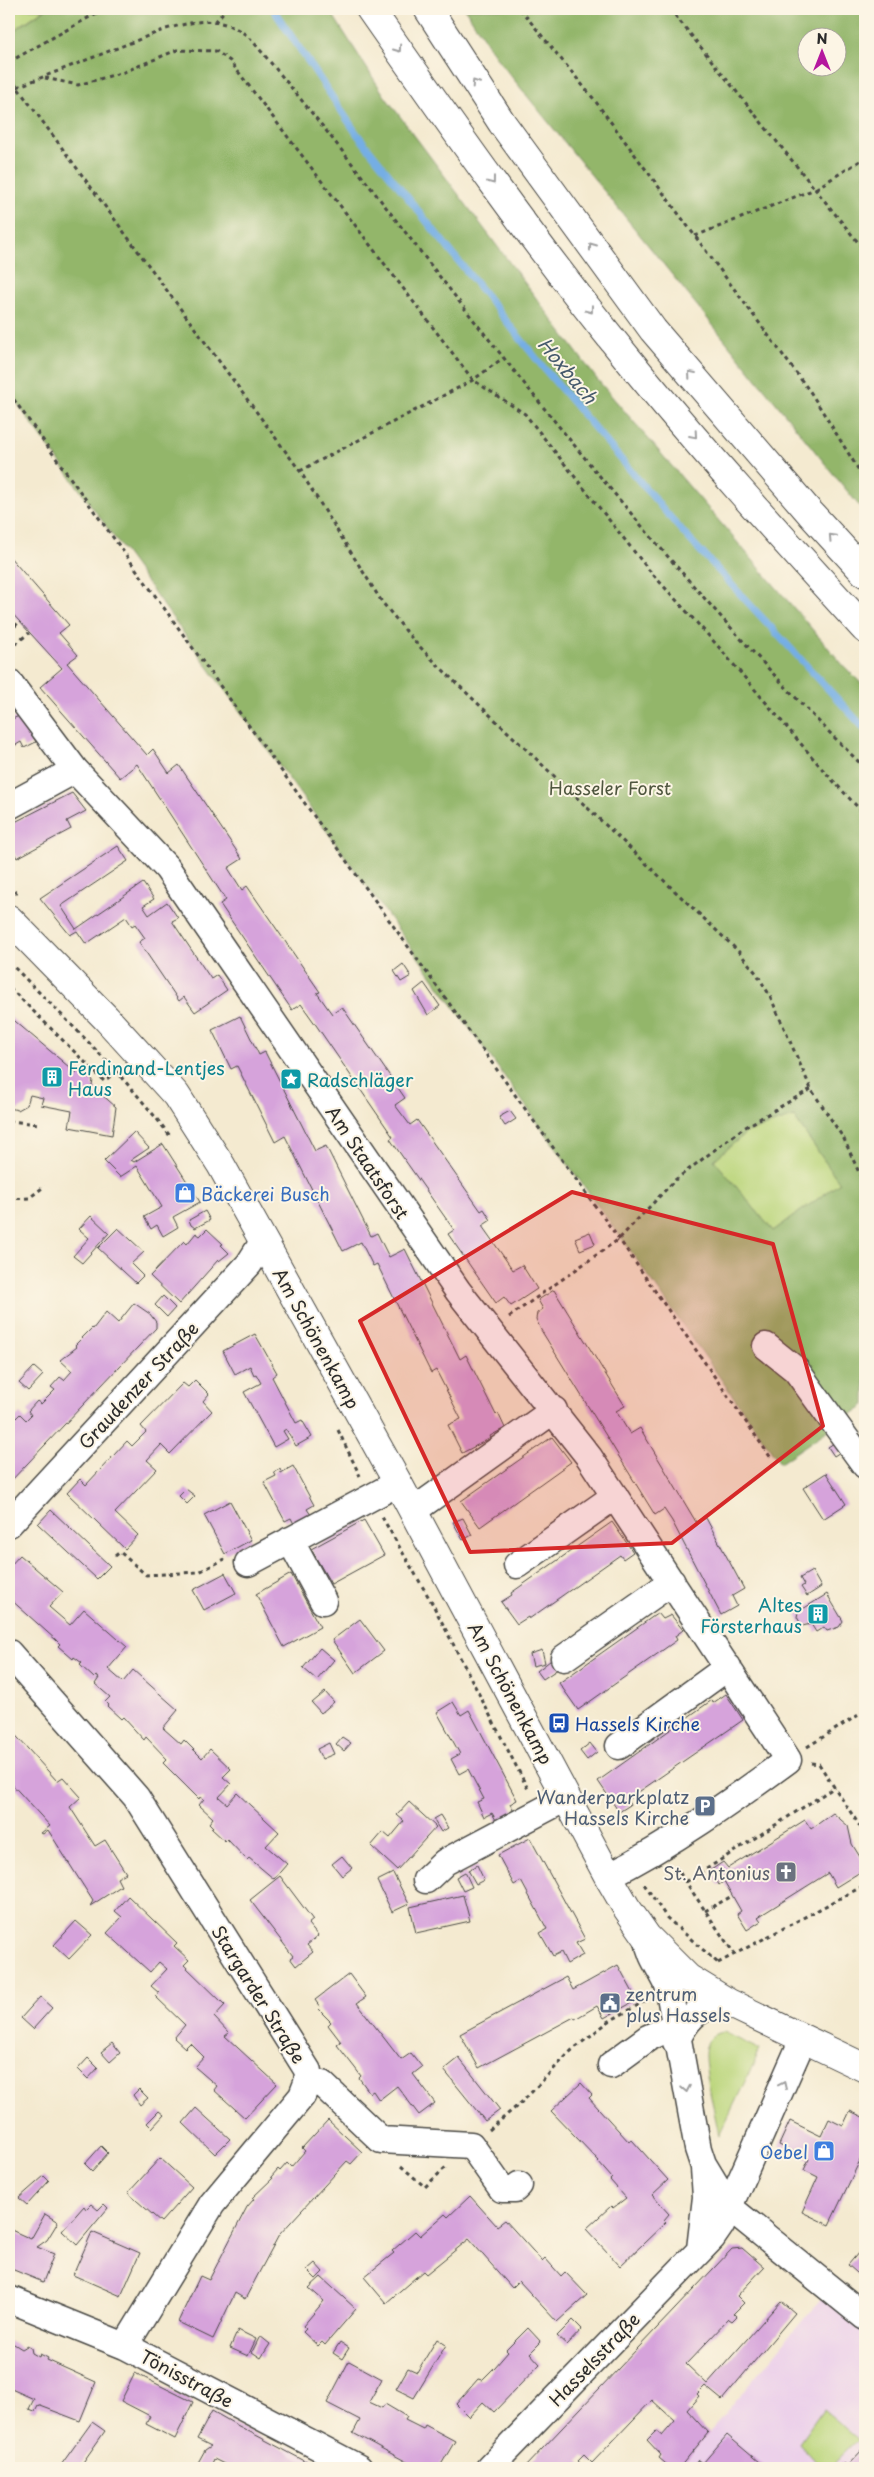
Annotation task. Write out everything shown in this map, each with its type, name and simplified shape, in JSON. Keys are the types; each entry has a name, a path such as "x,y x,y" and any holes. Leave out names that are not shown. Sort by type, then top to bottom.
{"main road":[{"path":"370,9 471,153 623,353 787,543 865,629"},
{"path":"428,9 502,124 654,330 811,514 865,573"},
{"name":"Am Schönenkamp","path":"9,919 106,1018 176,1095 221,1165 398,1483 608,1876 626,1907 647,1937 700,1987 865,2068"}],"street":[{"name":"Am Staatsforst","path":"10,688 75,770 167,868 417,1234 489,1331 554,1410 589,1457 788,1760"},
{"path":"9,806 75,770"},
{"name":"Graudenzer Straße","path":"9,1524 250,1264 263,1242"},
{"path":"766,1346 796,1370 865,1465"},
{"path":"412,1511 554,1410"},
{"path":"248,1563 398,1483"},
{"path":"517,1565 615,1496"},
{"path":"290,1540 323,1601"},
{"path":"564,1658 672,1582"},
{"name":"Stargarder Straße","path":"9,1653 136,1798 308,2071 307,2083 302,2096 212,2204 125,2346"},
{"path":"619,1746 728,1667"},
{"path":"608,1876 661,1845 742,1808 788,1760"},
{"path":"426,1880 445,1862 566,1798"},
{"path":"647,1937 650,1954 660,1967 670,1996 675,2034 698,2149 703,2164 706,2197 700,2250"},
{"path":"611,2065 648,2038 675,2034 696,2013 713,2004 730,2003"},
{"name":"Hasselsstraße","path":"488,2468 700,2250 721,2225 744,2172 761,2118 803,2039"},
{"path":"307,2083 322,2084 381,2140 471,2145 502,2189 515,2189 520,2185"},
{"path":"703,2164 744,2172"},
{"path":"703,2164 729,2206 865,2316"},
{"name":"Tönisstraße","path":"9,2299 125,2346 360,2468"}],"path":[{"path":"9,15 16,9"},
{"path":"9,62 104,9"},
{"path":"215,22 226,9"},
{"path":"520,9 593,98 811,393 865,480"},
{"path":"670,9 865,250"},
{"path":"17,87 166,29 191,22 215,22 236,27 250,37 503,358 698,594 865,768"},
{"path":"44,78 78,85 124,72 178,50 216,51 230,61 473,380 525,414 648,569 716,644 824,771 865,815"},
{"path":"9,76 300,471 382,602 415,642 745,959 757,974 770,996 811,1089 844,1139 865,1186"},
{"path":"695,236 815,189 865,158"},
{"path":"300,471 473,380 503,358"},
{"path":"9,393 619,1239 771,1458"},
{"path":"9,632 19,622"},
{"path":"9,649 29,633"},
{"path":"9,962 117,1072 145,1103 171,1137"},
{"path":"9,988 104,1081 117,1072"},
{"path":"489,1331 619,1239 674,1180 742,1129 811,1089"},
{"path":"9,1121 39,1124"},
{"path":"9,1199 29,1198 45,1186"},
{"path":"333,1422 372,1498 432,1603 540,1812"},
{"path":"115,1556 120,1552 146,1575 199,1572 242,1550 248,1563"},
{"path":"788,1760 865,1711"},
{"path":"788,1760 819,1764 836,1787 865,1834"},
{"path":"686,1882 836,1787"},
{"path":"661,1845 735,1955"},
{"path":"700,1987 718,1963 865,1885"},
{"path":"705,1910 732,1896"},
{"path":"471,2145 522,2101 571,2051 608,2022 648,2000 670,1996"}],"highlighted area":[{"path":"572,1192 773,1244 823,1426 672,1543 470,1552 360,1321"}],"shaded area":[{"path":"824,2295 865,2325 865,2468 679,2468"},
{"path":"288,2446 330,2468 278,2468"}],"green space":[{"path":"9,9 45,9 9,33"},
{"name":"Hasseler Forst","path":"46,9 329,9 384,95 596,378 843,665 865,687 865,1405 780,1463 625,1243 9,392 9,34","holes":["794,1117 840,1183 773,1231 714,1160 747,1132"]},
{"path":"465,9 865,9 865,513 498,60"},
{"path":"794,1117 840,1183 773,1231 714,1160 747,1132"},
{"path":"724,2032 760,2050 719,2136 707,2076 705,2053 707,2043 711,2038 716,2034"},
{"path":"823,2409 859,2439 829,2468 822,2468 799,2443"}],"building":[{"path":"9,556 69,625 59,633 78,655 67,663 147,755 153,749 169,773 179,765 242,859 228,868 242,890 247,886 320,992 317,993 332,1014 342,1007 405,1098 395,1105 410,1125 417,1120 481,1211 484,1209 491,1220 482,1226 513,1270 522,1265 537,1289 511,1306 504,1297 496,1303 448,1234 454,1230 390,1139 393,1137 316,1025 301,1004 292,1010 220,904 226,900 137,764 120,778 40,687 62,668 9,610"},
{"path":"19,716 21,720 23,719 36,742 24,748 21,742 9,749 9,717 10,720"},
{"path":"72,793 86,811 67,821 71,829 17,858 9,844 9,825"},
{"path":"118,846 128,861 61,906 76,929 143,883 154,899 143,906 149,915 167,902 178,918 172,921 211,979 217,975 227,990 195,1012 184,997 179,1001 139,942 145,938 135,924 132,926 126,917 86,944 77,931 70,935 40,898"},
{"path":"403,964 411,976 401,982 394,971"},
{"path":"424,983 440,1006 428,1015 414,991"},
{"name":"Ferdinand-Lentjes Haus","path":"9,1016 76,1073 82,1071 93,1080 92,1086 116,1107 112,1135 69,1127 72,1111 41,1105 43,1098 30,1095 27,1105 18,1110 9,1108"},
{"path":"240,1016 259,1055 265,1052 315,1151 326,1146 371,1236 377,1233 389,1257 405,1249 460,1359 466,1355 496,1415 498,1413 505,1428 490,1436 491,1438 462,1453 448,1425 461,1419 436,1370 431,1373 377,1264 373,1266 361,1242 343,1251 285,1136 275,1142 237,1066 231,1069 212,1030"},
{"path":"510,1111 516,1119 505,1126 499,1117"},
{"path":"134,1132 149,1148 131,1160 134,1162 163,1144 200,1202 173,1217 178,1227 163,1236 157,1225 151,1229 144,1217 162,1207 137,1166 120,1177 104,1161"},
{"path":"205,1211 210,1220 195,1228 191,1225 189,1220"},
{"path":"91,1216 109,1233 82,1263 73,1256 89,1238 79,1229"},
{"path":"118,1228 144,1252 131,1264 143,1276 136,1283 98,1248"},
{"path":"207,1229 223,1244 221,1245 229,1253 218,1260 179,1304 150,1276 184,1241 187,1244 196,1233 200,1236"},
{"path":"590,1232 595,1244 580,1250 575,1238"},
{"path":"554,1290 625,1406 616,1411 630,1434 640,1428 696,1522 706,1518 744,1589 732,1596 737,1606 721,1615 672,1521 664,1509 655,1515 541,1330 536,1319 537,1313 543,1309 538,1300"},
{"path":"163,1296 175,1308 167,1317 155,1305"},
{"path":"134,1303 150,1314 156,1322 156,1328 9,1483 9,1425 20,1414 26,1420 31,1415 28,1411 37,1401 41,1404 55,1390 51,1387 60,1377 64,1380 72,1371 60,1360 77,1347 75,1345 93,1329 106,1312 118,1323"},
{"path":"255,1334 277,1373 272,1377 296,1423 302,1420 312,1437 296,1446 286,1429 283,1431 288,1439 274,1447 244,1392 261,1383 256,1374 254,1375 250,1366 235,1374 223,1351"},
{"path":"34,1367 43,1375 28,1391 19,1383"},
{"path":"195,1380 209,1394 203,1401 212,1411 170,1454 161,1445 147,1460 157,1469 115,1513 138,1535 125,1549 67,1493 80,1479 86,1485 127,1441 132,1446 146,1432 141,1426 183,1383 188,1387"},
{"path":"552,1437 571,1462 480,1527 461,1501"},
{"path":"842,1438 848,1447 834,1456 828,1447"},
{"path":"293,1466 314,1505 307,1509 313,1518 296,1528 291,1518 285,1521 264,1482 276,1476 274,1472 280,1469 281,1473"},
{"path":"826,1473 846,1504 823,1519 803,1488"},
{"path":"186,1489 195,1496 187,1504 179,1496"},
{"path":"230,1501 251,1540 225,1554 204,1515"},
{"path":"51,1510 110,1566 97,1579 38,1524"},
{"path":"463,1518 472,1535 463,1540 453,1522"},
{"path":"364,1520 384,1555 331,1584 311,1549"},
{"path":"612,1522 633,1552 623,1559 620,1555 529,1619 528,1617 517,1624 501,1602"},
{"path":"20,1555 63,1592 49,1607 70,1625 84,1609 127,1647 108,1669 123,1682 133,1670 178,1710 163,1728 181,1744 184,1740 202,1758 210,1749 231,1769 223,1777 231,1784 219,1797 227,1804 237,1793 279,1832 266,1846 287,1864 274,1879 249,1858 247,1860 227,1839 225,1841 211,1828 213,1827 209,1823 213,1818 199,1805 204,1799 200,1797 199,1799 163,1763 167,1759 146,1737 144,1740 123,1717 121,1719 107,1706 105,1702 110,1697 95,1684 99,1678 96,1676 94,1678 80,1665 82,1663 74,1657 73,1659 58,1646 60,1644 56,1640 9,1598 9,1567"},
{"path":"812,1571 821,1587 807,1596 801,1587 804,1585 800,1578"},
{"path":"225,1573 236,1593 204,1610 193,1590"},
{"path":"291,1574 320,1627 284,1647 256,1594"},
{"name":"Altes Försterhaus","path":"827,1594 843,1621 839,1627 827,1631 824,1627 816,1632 811,1624 802,1626 797,1617 798,1612"},
{"path":"658,1613 663,1619 671,1615 683,1630 675,1636 677,1640 578,1710 559,1683"},
{"path":"360,1619 384,1651 355,1673 332,1640"},
{"path":"320,1648 334,1660 317,1680 303,1668"},
{"path":"542,1650 545,1663 533,1666 530,1654"},
{"path":"555,1657 561,1667 543,1679 537,1671"},
{"path":"325,1692 334,1702 321,1713 312,1703"},
{"path":"726,1694 743,1720 627,1800 630,1805 619,1812 598,1781 712,1700 713,1703"},
{"path":"453,1702 461,1715 469,1710 517,1800 510,1804 515,1814 497,1822 492,1813 484,1817 477,1802 484,1799 468,1769 459,1774 451,1759 460,1754 437,1712"},
{"path":"9,1728 57,1781 63,1777 81,1797 70,1807 95,1846 105,1840 126,1873 117,1878 121,1886 90,1906 93,1901 48,1830 43,1834 41,1833 50,1826 9,1781"},
{"path":"342,1737 351,1743 344,1751 336,1744"},
{"path":"329,1743 334,1754 322,1759 317,1749"},
{"path":"590,1743 597,1752 587,1760 580,1751"},
{"path":"409,1802 436,1827 397,1870 371,1846 383,1832 390,1838 404,1821 397,1815"},
{"name":"St. Antonius","path":"833,1813 848,1826 852,1844 865,1865 865,1869 836,1887 828,1873 758,1917 761,1921 747,1930 737,1914 741,1911 724,1881 719,1885 711,1870 723,1862 728,1868 805,1820 811,1829"},
{"path":"440,1815 448,1828 441,1832 433,1819"},
{"path":"530,1838 585,1939 576,1943 583,1955 567,1964 561,1952 553,1956 540,1933 547,1929 521,1881 514,1885 498,1855"},
{"path":"342,1856 352,1868 342,1876 332,1864"},
{"path":"477,1865 484,1880 476,1884 468,1870"},
{"path":"465,1872 472,1887 463,1891 456,1877"},
{"path":"393,1873 409,1904 392,1912 377,1881"},
{"path":"280,1876 313,1920 308,1924 318,1936 307,1945 313,1952 296,1966 290,1958 293,1956 250,1900"},
{"path":"463,1895 470,1921 416,1933 410,1907"},
{"path":"128,1896 177,1943 174,1946 189,1960 184,1965 225,2005 214,2017 229,2033 225,2036 277,2084 245,2118 214,2090 217,2086 195,2067 204,2057 190,2043 185,2048 174,2038 185,2025 155,1996 159,1993 151,1986 167,1969 159,1962 150,1972 107,1933 122,1917 115,1911"},
{"path":"76,1921 92,1935 69,1959 54,1945"},
{"path":"618,1965 637,2000 604,2018 597,2006 479,2068 460,2034 566,1977 573,1990"},
{"path":"349,1974 366,1997 357,2003 401,2060 411,2053 422,2067 413,2074 435,2103 419,2115 397,2086 379,2100 373,2091 370,2093 359,2078 361,2076 337,2045 341,2042 328,2025 331,2022 318,2009 320,2007 315,2000"},
{"path":"40,1997 52,2008 33,2029 21,2018"},
{"path":"112,2043 120,2053 110,2062 101,2052"},
{"path":"88,2058 98,2068 88,2079 78,2069"},
{"path":"459,2058 500,2110 485,2121 444,2070"},
{"path":"581,2083 592,2095 589,2098 629,2142 632,2140 668,2180 652,2195 669,2214 664,2220 666,2222 620,2266 586,2229 611,2206 613,2208 626,2198 610,2180 612,2178 599,2161 551,2111"},
{"path":"139,2089 148,2098 140,2105 133,2095"},
{"path":"196,2108 230,2139 215,2154 183,2123"},
{"path":"159,2111 164,2115 152,2128 147,2123"},
{"path":"850,2111 865,2118 865,2150 829,2225 802,2212 818,2177 804,2170 809,2159 779,2145 790,2121 821,2136 829,2119 843,2126"},
{"path":"328,2120 362,2152 351,2164 347,2161 279,2235 245,2299 235,2293 213,2339 178,2322 200,2276 209,2280 247,2207 254,2199 252,2198 273,2178 271,2177 278,2169 280,2171 287,2163 291,2167 305,2151 302,2148"},
{"path":"101,2146 108,2153 92,2171 85,2164"},
{"path":"160,2158 192,2187 161,2222 128,2193"},
{"path":"44,2176 49,2181 27,2205 19,2198"},
{"path":"470,2196 497,2226 505,2220 542,2261 545,2258 561,2276 565,2272 587,2295 557,2322 519,2281 512,2288 469,2239 426,2274 423,2271 386,2303 364,2277 394,2253 392,2251 415,2231 420,2236 445,2214 448,2217"},
{"path":"91,2204 98,2210 104,2204 108,2208 77,2245 62,2231 84,2206 86,2209"},
{"path":"45,2214 58,2222 47,2240 37,2247 54,2254 43,2282 9,2268 9,2229 31,2239"},
{"path":"92,2232 140,2253 121,2296 73,2275"},
{"path":"865,2245 865,2280 848,2265"},
{"path":"742,2248 764,2267 737,2296 744,2303 734,2313 737,2316 732,2321 729,2319 686,2364 707,2384 781,2301 795,2313 722,2400 705,2386 697,2394 699,2396 687,2410 708,2433 679,2468 671,2468 659,2458 661,2455 647,2440 656,2431 662,2436 675,2421 652,2400 592,2463 584,2455 578,2461 582,2465 579,2468 524,2468 732,2249"},
{"path":"315,2263 323,2272 316,2279 307,2270"},
{"path":"321,2277 356,2309 325,2345 322,2342 318,2346 303,2332 306,2329 303,2326 324,2301 309,2288"},
{"path":"573,2320 582,2329 567,2345 557,2336"},
{"path":"528,2328 541,2342 530,2353 540,2364 494,2412 483,2402 469,2417 456,2404 478,2379 482,2380 495,2367 508,2352 506,2350"},
{"path":"238,2330 256,2339 248,2356 230,2348"},
{"path":"260,2336 270,2344 261,2358 252,2352"},
{"path":"437,2339 446,2345 414,2398 396,2389 408,2368 417,2372"},
{"path":"9,2341 22,2349 27,2346 31,2348 32,2353 39,2357 40,2354 48,2358 47,2360 96,2382 80,2421 38,2405 35,2411 29,2409 34,2399 9,2388"},
{"path":"340,2342 349,2348 342,2359 333,2353"},
{"path":"349,2361 382,2379 369,2402 382,2408 385,2404 407,2417 405,2420 423,2429 425,2425 455,2441 439,2468 418,2468 353,2433 360,2420 327,2403"},
{"path":"135,2373 193,2402 175,2439 146,2424 150,2416 121,2401"},
{"path":"212,2411 318,2468 232,2468 214,2459 210,2468 195,2468 205,2450 211,2446 197,2439"},
{"path":"92,2422 105,2431 79,2468 66,2468 61,2465"},
{"path":"727,2435 766,2468 693,2468 699,2460 703,2463"},
{"path":"865,2447 865,2468 835,2468 842,2461 847,2466"}],"waterway":[{"name":"Hoxbach","path":"273,9 357,134 547,372 681,530 865,729"}],"place":[{"name":"Ferdinand-Lentjes Haus","path":"52,1077"},
{"name":"Radschläger","path":"291,1079"},
{"name":"Bäckerei Busch","path":"185,1193"},
{"name":"Altes Försterhaus","path":"818,1614"},
{"name":"Hassels Kirche","path":"559,1723"},
{"name":"Wanderparkplatz Hassels Kirche","path":"705,1806"},
{"name":"St. Antonius","path":"786,1872"},
{"name":"zentrum plus Hassels","path":"610,2003"},
{"name":"Oebel","path":"824,2151"}]}
